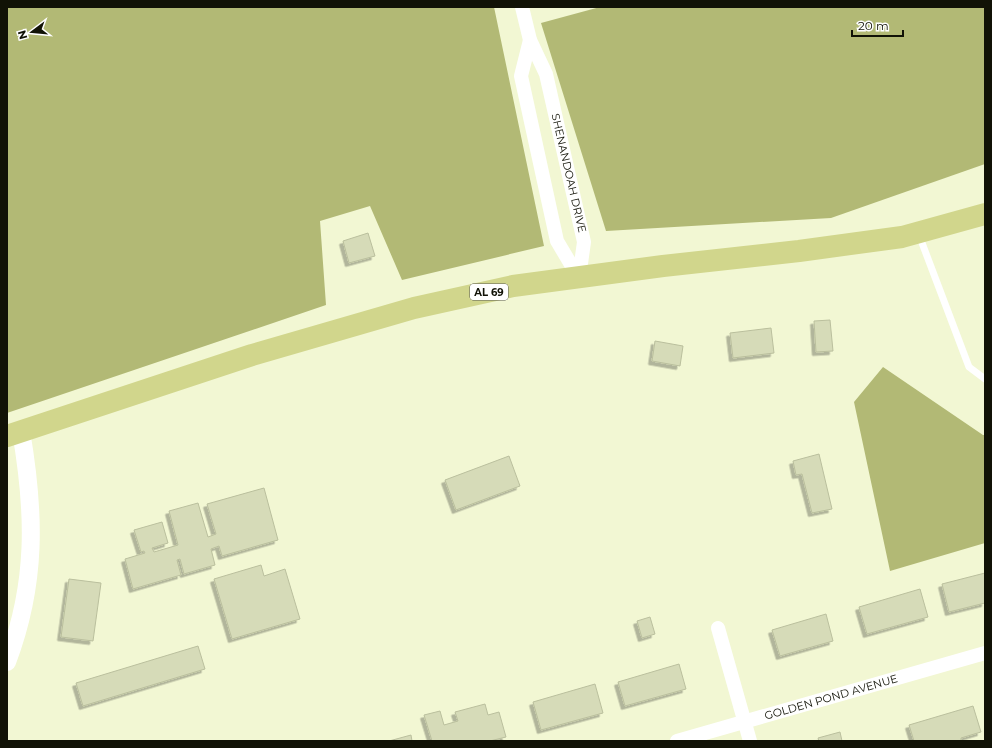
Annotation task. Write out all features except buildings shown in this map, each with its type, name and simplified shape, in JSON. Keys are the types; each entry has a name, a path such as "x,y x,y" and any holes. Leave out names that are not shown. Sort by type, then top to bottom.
{"main road":[{"name":"AL 69","path":"14,433 247,357 414,308 513,286 663,266 902,238 985,214"}],"street":[{"name":"SHENANDOAH DRIVE","path":"522,7 530,40 546,74 584,242 579,278"},
{"name":"SHENANDOAH DRIVE","path":"530,40 521,76 557,242 579,278"},
{"path":"7,662 22,615 30,574 31,510 27,468 14,433"},
{"path":"718,628 746,721 750,741"},
{"name":"GOLDEN POND AVENUE","path":"678,741 985,653"}],"lane":[{"path":"918,233 968,367 985,378"}],"green space":[{"path":"7,7 494,7 544,246 402,280 370,206 320,221 326,305 7,413"},
{"path":"600,7 985,7 985,164 831,218 606,231 541,23"},
{"path":"883,367 985,435 985,543 890,571 854,402"}]}
